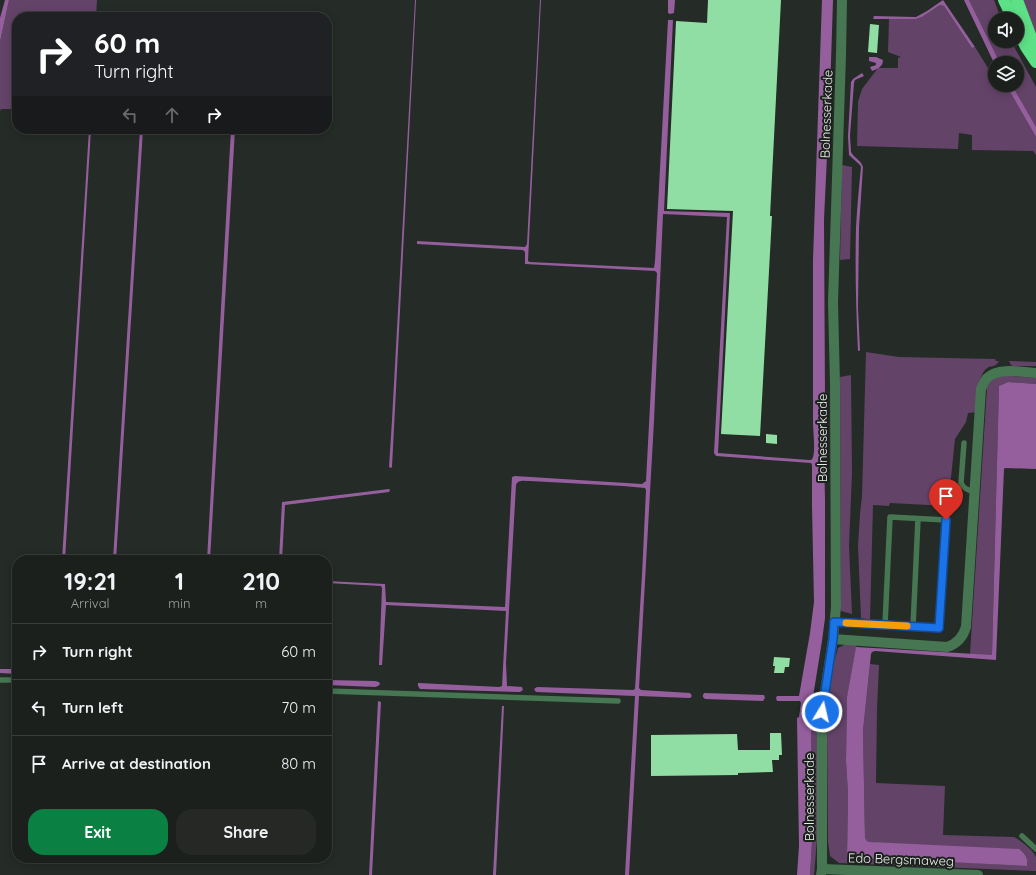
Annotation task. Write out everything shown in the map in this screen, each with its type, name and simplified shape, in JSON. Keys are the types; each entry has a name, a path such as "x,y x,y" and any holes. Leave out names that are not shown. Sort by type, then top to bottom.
{"highway":[{"path":"1004,0 1010,12"},
{"path":"1017,0 1036,51"},
{"path":"1024,43 1036,62"}],"street":[{"name":"Bolnesserkade","path":"822,872 822,712 833,639 836,607 834,302 842,0"},
{"path":"833,639 947,647 958,641 965,632 982,388 986,378 993,373 1003,371 1036,373"},
{"name":"Edo Bergsmaweg","path":"822,872 978,875"}],"lane":[{"path":"964,443 961,483 964,488 975,492"},
{"path":"834,622 913,627 939,628 946,520 890,517 885,625"},
{"path":"913,627 918,519"},
{"path":"0,680 12,680"},
{"path":"332,692 618,701"},
{"path":"1022,836 1036,849"}],"shaded area":[{"path":"5,0 9,0 0,42 0,18"},
{"path":"9,0 97,0 96,12 12,12 12,109 1,109 0,111 0,42"},
{"path":"416,0 391,468 389,467"},
{"path":"540,0 528,261 530,262 654,268 668,20 673,20 664,211 730,213 718,453 812,460 814,447 813,260 822,0 833,0 824,219 825,618 812,703 809,703 808,717 811,720 812,842 810,875 797,875 799,846 797,718 799,717 801,703 800,701 777,701 776,698 777,696 799,696 810,633 814,602 812,465 811,463 716,456 714,453 727,217 663,214 654,421 639,688 641,690 690,693 692,696 690,698 639,696 629,875 625,875 635,696 536,692 534,689 537,687 635,689 642,575 645,488 524,481 517,483 506,663 507,686 522,687 523,690 520,692 420,689 418,686 419,683 502,686 506,611 386,605 382,665 379,665 381,586 332,583 332,581 385,584 386,602 505,607 512,477 642,484 646,481 657,273 655,271 525,264 525,252 523,250 417,244 417,241 525,247 527,244"},
{"path":"668,0 675,0 674,13 668,13"},
{"path":"943,0 975,47 972,48 944,6 940,5 922,17 916,19 873,19 874,16 916,17"},
{"path":"964,0 969,0 988,39 988,48 993,48 997,56 991,56"},
{"path":"969,0 994,0 998,12 988,12 988,39"},
{"path":"1023,0 1036,0 1036,36"},
{"path":"940,5 944,6 972,48 975,47 988,68 988,92 1010,92 1036,137 1036,155 1033,151 972,150 972,135 959,133 958,149 857,146 858,102 862,89 878,68 898,68 898,58 901,57 888,52 889,19 916,19 922,17"},
{"path":"993,48 1015,48 1019,56 997,56"},
{"path":"869,57 876,57 883,60 882,64 872,71 870,67 876,65 876,63 869,61"},
{"path":"1024,65 1036,87 1036,127 1016,92 1024,92"},
{"path":"862,73 864,76 855,80 854,83 850,136 851,152 863,167 859,227 858,308 860,350 858,351 856,228 861,167 849,155 848,136 851,82"},
{"path":"1010,92 1016,92 1036,127 1036,137"},
{"path":"89,134 91,134 65,555 62,555"},
{"path":"140,134 143,134 116,555 113,555"},
{"path":"231,134 235,134 210,555 207,555"},
{"path":"842,165 852,167 850,259 840,260"},
{"path":"866,352 899,357 995,359 996,361 999,361 996,365 986,369 983,373 979,389 978,412 968,413 966,422 955,439 948,506 890,503 889,506 873,505 870,620 861,618 858,546 862,496"},
{"path":"1009,361 1036,362 1036,366 1013,366"},
{"path":"851,375 852,473 849,546 852,614 841,611 840,377"},
{"path":"1001,375 1036,378 1036,384 1008,382 999,386 992,656 970,654 987,388 990,381"},
{"path":"1008,382 1036,384 1036,469 1004,469 996,660 872,652 863,731 865,838 870,842 1019,849 1026,856 1027,866 847,857 847,697 856,647 992,655 999,386"},
{"path":"390,490 389,492 285,505 282,555 279,555 282,502"},
{"path":"857,643 847,698 847,856 1027,866 1028,862 867,841 865,838 863,731 870,664 879,665 876,783 945,786 943,835 1014,837 1035,855 1036,871 839,863 830,856 828,842 827,727 833,667 838,648 846,644"},
{"path":"0,669 12,669 12,674 0,673"},
{"path":"332,680 379,682 380,684 375,687 332,685"},
{"path":"704,693 764,695 765,698 763,701 705,699 703,697"},
{"path":"378,701 381,702 372,875 369,875"},
{"path":"502,706 504,706 496,875 493,875"},
{"path":"812,716 817,727 818,827 814,875 810,875 812,842"}],"building":[{"path":"708,0 781,0 770,216 772,216 760,436 721,434 733,211 667,209 676,21 707,23"},
{"path":"870,24 879,25 877,53 868,52"},
{"path":"766,434 777,435 777,444 766,443"},
{"path":"774,657 790,658 789,667 785,667 784,673 774,673"},
{"path":"770,733 781,733 782,755 779,755 779,760 772,760 773,772 738,773 738,775 651,776 651,735 737,734 738,750 770,750"}],"slow traffic":[{"path":"846,623 907,626"}],"route":[{"path":"822,712 833,639 834,622 939,628 946,520"}]}
